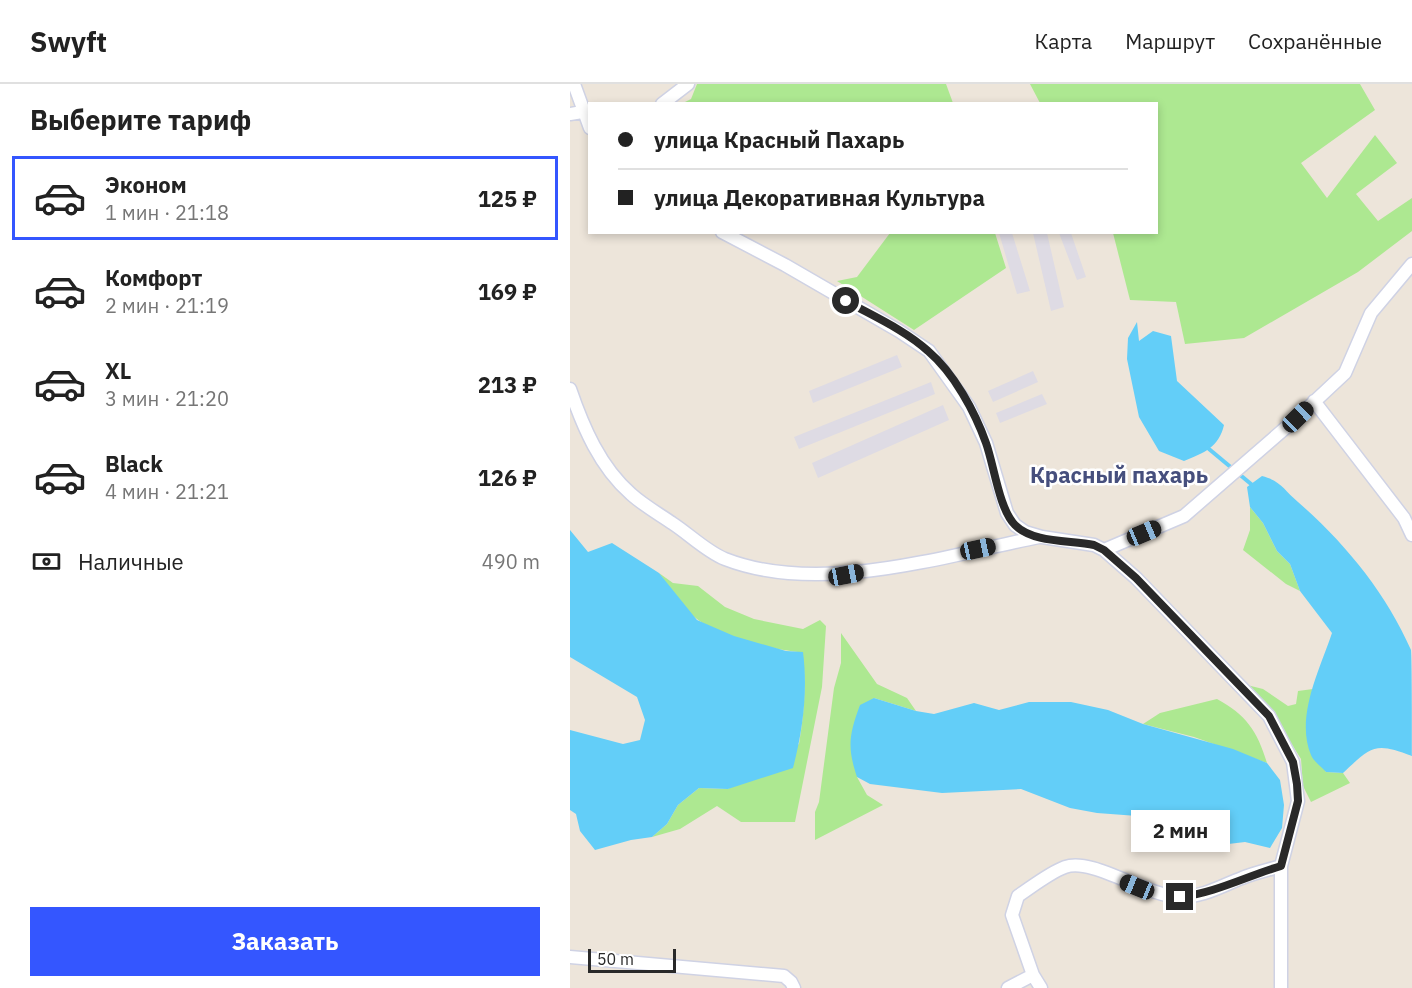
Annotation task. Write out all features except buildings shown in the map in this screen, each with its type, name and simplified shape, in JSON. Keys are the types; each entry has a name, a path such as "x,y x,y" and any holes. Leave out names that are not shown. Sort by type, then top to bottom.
{"street":[{"path":"574,84 576,113 588,126"},
{"path":"665,102 688,84"},
{"path":"726,234 899,330 929,351 969,407 986,443 1007,513 1020,528 1042,537 1080,542 1104,550 1136,578 1269,716 1293,762 1298,801 1281,866 1281,988"},
{"path":"1104,550 1184,516 1231,477 1345,373 1371,313 1412,264"},
{"path":"570,389 582,422 602,460 631,494 724,558 764,569 805,574 846,575 1042,537"},
{"path":"1314,401 1404,518 1412,535"},
{"path":"1041,988 1033,975 1012,915 1018,896 1066,866 1083,865 1096,868 1137,887 1180,897 1205,894 1242,878 1281,866"},
{"path":"570,957 784,976 792,982 794,988"},
{"path":"1008,988 1033,975"}],"shaded area":[{"path":"999,234 1012,234 1030,291 1017,294"},
{"path":"1033,234 1047,234 1064,307 1051,311"},
{"path":"1059,234 1071,234 1086,277 1077,280"},
{"path":"897,355 902,367 813,403 809,391"},
{"path":"1033,371 1038,382 993,402 988,391"},
{"path":"931,382 935,394 799,449 794,437"},
{"path":"1042,394 1047,404 1000,423 996,413"},
{"path":"943,405 949,420 818,478 812,463"}],"green space":[{"path":"697,84 946,84 953,102 685,102 691,99"},
{"path":"1030,84 1360,84 1375,110 1301,163 1327,198 1375,135 1397,163 1356,194 1378,221 1412,198 1412,231 1358,272 1244,338 1185,344 1176,302 1130,300 1113,234 1158,234 1158,102 1039,102"},
{"path":"889,234 995,234 1006,268 914,330 837,281 857,277"},
{"path":"1250,507 1263,523 1277,551 1290,564 1300,591 1286,584 1243,550 1250,530"},
{"path":"659,573 673,583 698,586 725,607 754,619 803,629 820,620 826,626 822,687 795,822 741,822 717,806 680,829 652,837 667,824 678,805 699,788 728,789 799,744 805,687 802,652 748,642 706,625 676,598"},
{"path":"841,633 877,684 907,698 916,711 874,698 857,777 867,795 883,805 815,840 815,812 819,802 834,688 841,663"},
{"path":"1247,685 1263,689 1288,706 1296,704 1298,691 1313,689 1307,714 1311,741 1326,772 1343,773 1350,783 1311,802 1303,786 1301,759 1282,729"},
{"path":"1217,699 1236,711 1249,725 1259,741 1267,763 1194,737 1143,724 1160,713"}],"water":[{"path":"1137,322 1139,341 1153,331 1171,336 1177,381 1224,425 1222,433 1210,448 1184,461 1159,451 1139,417 1127,359 1128,338"},
{"path":"1262,476 1282,486 1332,534 1377,589 1401,629 1411,650 1412,756 1389,749 1374,749 1360,757 1343,773 1326,772 1312,757 1307,740 1307,709 1332,633 1300,591 1290,564 1277,551 1263,523 1250,507 1247,487"},
{"path":"570,530 588,552 612,543 659,573 697,620 734,636 786,651 803,652 804,710 793,768 728,789 699,788 678,805 667,824 652,837 595,850 580,831 576,814 570,810 570,730 623,744 640,740 645,720 637,697 570,657"},
{"path":"874,698 934,714 974,703 999,710 1029,702 1071,702 1108,710 1143,724 1233,749 1267,763 1280,780 1284,805 1282,828 1270,848 1245,842 1220,845 1199,825 1164,818 1097,813 1070,808 1021,789 942,793 870,784 857,777 851,741 853,725 860,705"}],"waterway":[{"path":"1209,449 1251,484"}],"district":[{"name":"Красный пахарь","path":"1119,474"}],"route":[{"path":"846,301 899,330 929,351 952,380 969,407 986,443 1007,513 1015,525 1025,532 1042,537 1080,542 1104,550 1136,578 1269,716 1293,762 1297,784 1298,801 1281,866 1242,878 1205,894 1180,897"}]}
